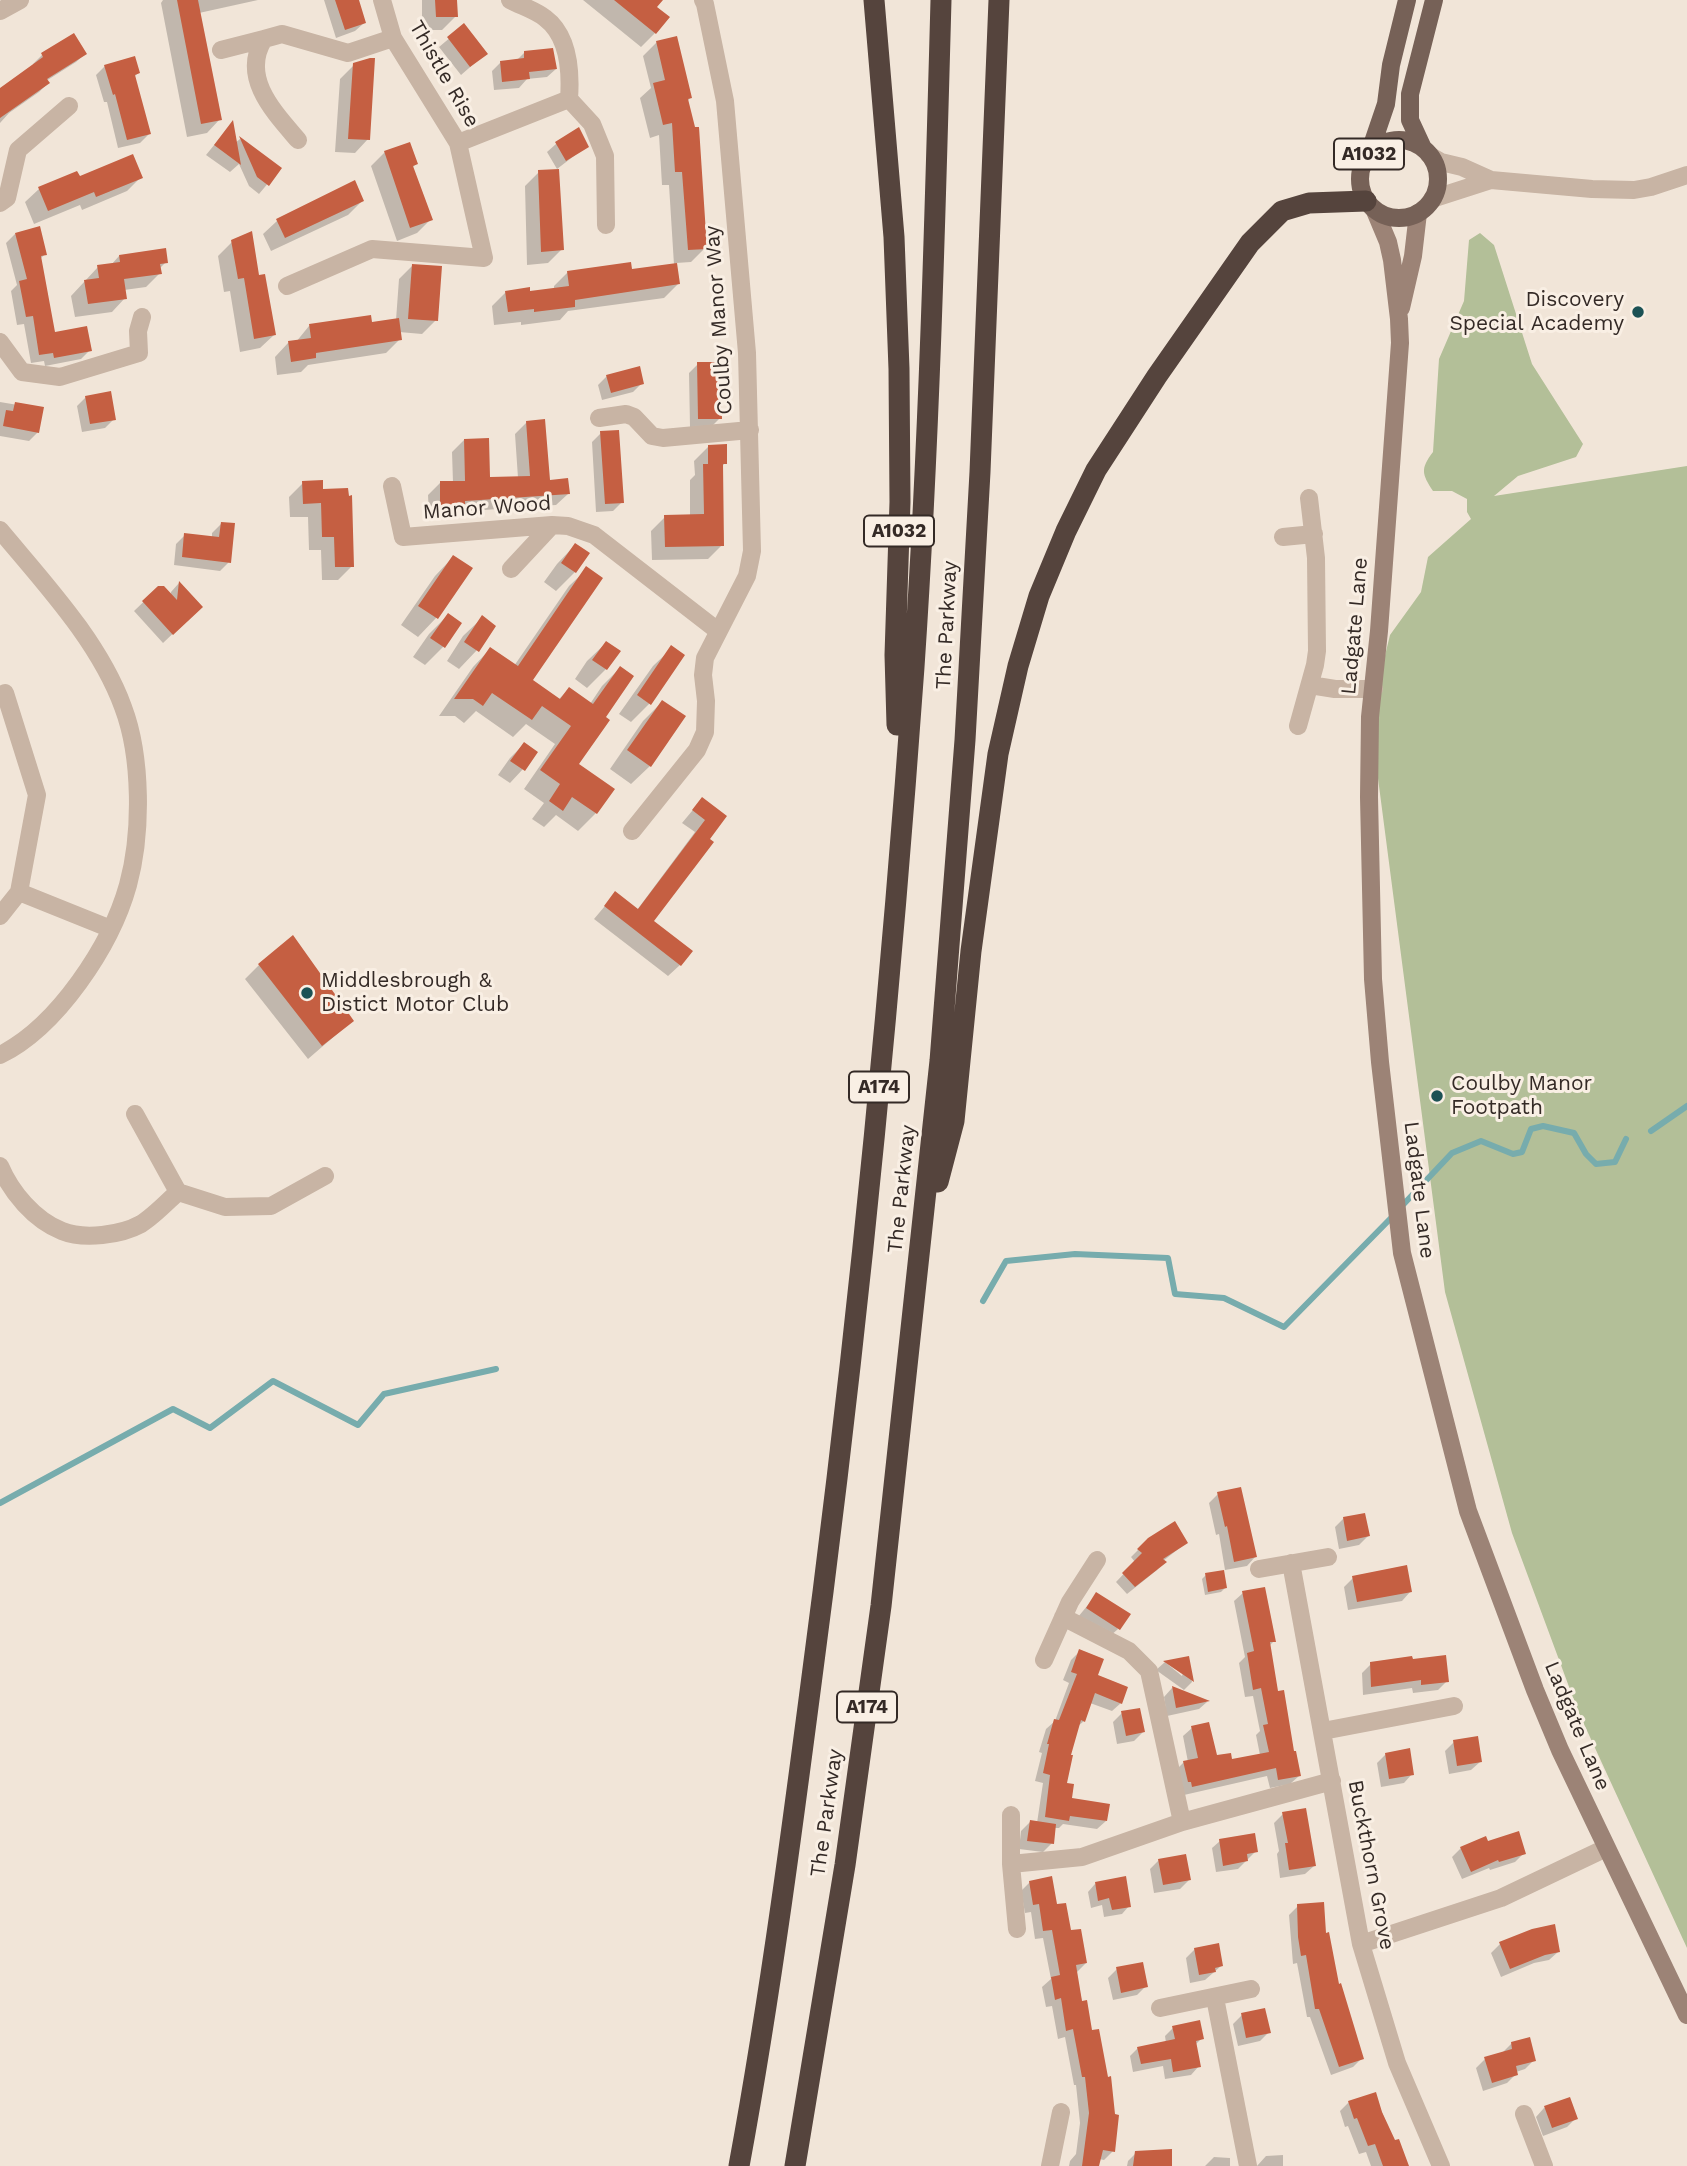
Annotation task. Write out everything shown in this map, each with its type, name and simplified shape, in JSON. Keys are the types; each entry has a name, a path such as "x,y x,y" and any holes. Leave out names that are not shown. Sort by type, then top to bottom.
{"highway":[{"name":"A1032","path":"874,0 894,237 899,369 900,502 895,655 900,826"},
{"name":"The Parkway","path":"739,2166 778,1930 853,1357 882,1057 914,666 935,221 941,0"},
{"name":"The Parkway","path":"795,2166 845,1865 881,1606 940,1061 965,740 980,472 999,0"},
{"name":"A174","path":"922,1246 954,1121 971,951 998,754 1018,666 1039,596 1066,531 1096,470 1157,376 1250,243 1282,211 1309,203 1371,206"}],"main road":[{"name":"A1032","path":"1371,206 1360,185 1361,169 1386,104 1391,65 1407,0"},
{"name":"A1032","path":"1432,199 1437,184 1436,169 1410,120 1409,94 1434,0"},
{"name":"A1032","path":"1368,154 1379,145 1392,141 1405,141 1426,151"},
{"path":"1371,206 1396,218 1418,213 1432,199"},
{"name":"Ladgate Lane","path":"1371,206 1388,242 1399,319 1399,356 1370,717 1369,797 1373,979 1402,1253 1468,1511 1540,1702 1606,1848 1687,2015"},
{"name":"Ladgate Lane","path":"1399,319 1413,256 1418,213"}],"street":[{"path":"0,11 20,0"},
{"name":"Thistle Rise","path":"287,286 372,249 484,258 458,143 393,38 382,0"},
{"path":"510,0 546,18 564,43 570,79 569,99 592,124 605,156 606,225"},
{"name":"Coulby Manor Way","path":"632,831 697,750 705,732 705,658 747,576 752,551 747,353 724,101 703,0"},
{"path":"221,50 282,34 348,53 393,38"},
{"path":"264,39 257,51 257,71 264,99 298,140"},
{"path":"458,143 569,99"},
{"path":"0,203 7,198 18,150 69,106"},
{"path":"1426,151 1441,162 1462,167 1491,180 1623,190 1651,187 1687,175"},
{"path":"1432,199 1491,180"},
{"path":"0,342 22,372 60,377 139,353 138,331 142,317"},
{"path":"599,418 626,414 634,416 652,436 663,438 750,430"},
{"name":"Manor Wood","path":"392,486 403,537 568,526 594,535 718,631"},
{"path":"1298,726 1317,651 1314,534 1310,498"},
{"path":"511,569 552,525"},
{"path":"0,530 62,604 95,652 124,708 137,770 137,828 128,885 111,929 83,975 52,1014 15,1048 0,1055"},
{"path":"1283,537 1314,534"},
{"path":"1310,685 1335,690 1374,689"},
{"path":"0,916 19,892 37,795 5,693"},
{"path":"19,892 111,929"},
{"path":"135,1114 178,1192 225,1207 271,1206 325,1176"},
{"path":"2,1178 32,1212 62,1232 106,1236 142,1223 178,1192"},
{"path":"1259,1569 1328,1557"},
{"path":"1044,1660 1063,1617 1097,1560"},
{"name":"Buckthorn Grove","path":"1291,1563 1361,1944 1397,2063 1441,2166"},
{"path":"1063,1617 1129,1651 1149,1671 1182,1822"},
{"path":"1322,1731 1454,1706"},
{"path":"1011,1864 1082,1857 1182,1822 1332,1781"},
{"path":"1011,1815 1011,1864 1017,1929"},
{"path":"1361,1944 1501,1898 1606,1848"},
{"path":"1160,2008 1251,1989"},
{"path":"1215,1998 1248,2166"},
{"path":"1050,2166 1061,2112"},
{"path":"1524,2114 1544,2166"}],"green space":[{"path":"1480,233 1494,245 1532,364 1583,444 1576,457 1518,476 1494,496 1687,466 1687,1948 1578,1711 1512,1533 1445,1292 1370,717 1390,635 1421,592 1428,557 1471,519 1467,512 1467,499 1452,491 1433,491 1424,467 1433,452 1439,359 1464,301 1469,240"}],"building":[{"path":"177,0 198,0 222,120 201,124"},
{"path":"335,0 359,0 366,23 345,30"},
{"path":"435,0 457,0 458,17 436,17"},
{"path":"614,0 663,0 657,7 670,17 656,34"},
{"path":"464,23 488,54 470,67 447,37"},
{"path":"74,33 87,54 47,79 50,83 0,118 0,88 43,57 41,53"},
{"path":"677,36 692,98 688,99 695,127 699,127 707,249 688,250 682,172 675,172 672,123 663,125 653,83 665,80 656,41"},
{"path":"553,48 557,69 529,72 530,79 502,82 500,61 524,58 524,51"},
{"path":"135,56 140,73 135,75 151,134 127,140 104,65"},
{"path":"375,58 370,140 348,139 353,63"},
{"path":"233,120 241,165 214,145"},
{"path":"579,127 589,147 566,161 555,142"},
{"path":"239,136 282,168 269,186 257,177"},
{"path":"410,142 418,164 413,166 433,220 410,228 384,151"},
{"path":"133,154 143,178 96,197 94,192 48,211 38,187 77,171 80,176"},
{"path":"559,169 564,250 541,252 538,170"},
{"path":"355,180 364,201 285,238 276,219"},
{"path":"40,226 47,255 41,256 55,332 87,326 92,351 54,358 53,353 39,355 33,316 26,317 19,281 27,279 15,233"},
{"path":"252,231 259,275 265,274 276,335 254,339 244,278 238,279 231,240"},
{"path":"166,248 168,263 160,264 162,274 124,279 127,299 88,304 84,280 99,278 97,265 120,262 119,255"},
{"path":"631,262 632,269 677,263 680,284 575,300 575,307 508,312 505,291 569,286 567,271"},
{"path":"412,264 442,266 438,321 408,319"},
{"path":"371,315 372,322 399,318 402,340 316,353 316,358 291,362 288,341 311,338 309,324"},
{"path":"697,362 720,362 722,419 698,419"},
{"path":"640,366 644,384 611,393 606,375"},
{"path":"111,391 116,420 90,424 85,396"},
{"path":"15,402 44,407 39,433 3,426 6,410 13,411"},
{"path":"545,419 550,480 568,478 570,494 440,505 440,481 465,481 464,439 489,438 490,477 530,476 526,421"},
{"path":"619,430 624,503 605,504 600,431"},
{"path":"727,444 727,464 723,464 724,546 665,547 664,515 704,514 703,464 708,464 708,445"},
{"path":"323,480 323,489 348,488 349,496 352,495 354,567 335,567 334,537 322,537 321,503 303,504 302,481"},
{"path":"221,522 235,523 231,563 182,557 184,533 219,537"},
{"path":"575,543 590,553 576,573 561,563"},
{"path":"453,555 473,568 438,619 418,606"},
{"path":"586,566 603,578 533,680 560,699 569,687 593,704 620,666 634,676 606,717 610,720 579,764 615,789 597,814 572,797 563,811 549,801 560,784 540,770 571,726 542,706 532,720 492,693 483,706 473,699 454,699 490,647 518,666"},
{"path":"179,581 203,607 173,635 142,601 158,586 164,586 177,600"},
{"path":"448,613 462,623 445,648 430,638"},
{"path":"482,615 496,626 479,652 464,642"},
{"path":"606,641 621,651 607,670 592,660"},
{"path":"671,645 685,655 651,705 637,695"},
{"path":"662,700 686,716 651,767 627,750"},
{"path":"524,742 538,752 525,771 510,761"},
{"path":"702,797 727,816 710,839 714,842 654,921 693,951 681,966 604,906 615,891 638,909 705,820 692,810"},
{"name":"Middlesbrough & Distict Motor Club","path":"293,935 354,1021 322,1046 258,964"},
{"path":"1241,1487 1257,1557 1234,1562 1217,1492"},
{"path":"1365,1513 1370,1536 1347,1541 1343,1517"},
{"path":"1175,1521 1188,1543 1163,1559 1167,1562 1135,1587 1122,1573 1142,1553 1137,1549 1148,1538"},
{"path":"1407,1565 1412,1592 1357,1602 1352,1576"},
{"path":"1224,1570 1227,1588 1208,1592 1205,1573"},
{"path":"1265,1587 1276,1642 1270,1642 1278,1691 1284,1690 1301,1776 1278,1780 1276,1768 1192,1787 1191,1782 1188,1782 1183,1761 1198,1758 1191,1726 1209,1722 1217,1755 1231,1753 1232,1759 1269,1752 1263,1725 1268,1724 1261,1688 1253,1690 1247,1653 1254,1651 1242,1591"},
{"path":"1096,1592 1131,1614 1120,1630 1086,1608"},
{"path":"1079,1649 1104,1659 1098,1675 1128,1687 1122,1704 1095,1693 1085,1722 1081,1720 1071,1755 1067,1783 1074,1784 1072,1798 1110,1804 1107,1821 1070,1816 1069,1821 1045,1817 1050,1775 1043,1773 1047,1744 1054,1719 1059,1720 1077,1674 1071,1672"},
{"path":"1446,1655 1449,1682 1421,1685 1421,1680 1371,1687 1370,1662 1412,1656 1413,1659"},
{"path":"1189,1656 1194,1682 1163,1661"},
{"path":"1172,1686 1210,1701 1176,1708"},
{"path":"1140,1708 1145,1732 1126,1736 1121,1711"},
{"path":"1478,1736 1482,1762 1457,1766 1453,1740"},
{"path":"1410,1748 1414,1775 1389,1779 1385,1753"},
{"path":"1306,1808 1316,1866 1289,1870 1285,1843 1288,1843 1282,1812"},
{"path":"1030,1820 1056,1824 1054,1844 1027,1841"},
{"path":"1519,1831 1526,1854 1499,1862 1498,1860 1471,1872 1460,1847 1486,1836 1488,1841"},
{"path":"1255,1833 1258,1852 1247,1854 1248,1861 1223,1866 1219,1839"},
{"path":"1186,1854 1191,1880 1163,1885 1158,1859"},
{"path":"1052,1876 1057,1904 1066,1903 1071,1930 1081,1929 1087,1963 1076,1965 1082,2001 1087,2000 1092,2030 1099,2029 1108,2077 1111,2076 1115,2114 1119,2115 1115,2152 1103,2150 1099,2166 1082,2166 1089,2113 1085,2077 1082,2077 1073,2029 1066,2031 1061,1998 1055,2000 1051,1977 1060,1975 1052,1930 1043,1931 1039,1904 1033,1905 1029,1881"},
{"path":"1126,1876 1131,1907 1112,1910 1109,1898 1098,1901 1095,1882"},
{"path":"1324,1902 1326,1933 1329,1932 1339,1984 1341,1983 1364,2059 1339,2067 1319,2009 1315,2009 1306,1955 1301,1956 1298,1937 1297,1904"},
{"path":"1555,1924 1560,1952 1510,1969 1499,1942 1532,1929"},
{"path":"1219,1943 1223,1966 1215,1968 1216,1972 1199,1975 1194,1948"},
{"path":"1143,1962 1148,1987 1121,1993 1116,1967"},
{"path":"1265,2008 1271,2033 1246,2038 1241,2013"},
{"path":"1200,2020 1204,2039 1196,2041 1201,2067 1173,2072 1171,2059 1141,2064 1137,2047 1175,2039 1172,2026"},
{"path":"1530,2037 1536,2061 1516,2066 1518,2075 1492,2083 1484,2057 1512,2049 1511,2042"},
{"path":"1376,2092 1382,2112 1395,2140 1399,2139 1409,2166 1383,2166 1375,2144 1368,2146 1357,2118 1354,2119 1348,2101"},
{"path":"1570,2097 1578,2119 1552,2128 1544,2106"},
{"path":"1172,2149 1172,2166 1133,2166 1135,2151"}],"waterway":[{"path":"1651,1131 1687,1106"},
{"path":"1400,1208 1452,1153 1481,1141 1513,1154 1522,1152 1531,1129 1543,1126 1574,1133 1586,1154 1596,1164 1615,1162 1626,1139"},
{"path":"983,1301 1006,1261 1075,1254 1168,1258 1175,1294 1224,1298 1284,1327 1393,1216"},
{"path":"0,1503 173,1409 210,1428 273,1381 358,1425 384,1394 496,1369"}],"place":[{"name":"Discovery Special Academy","path":"1638,312"},
{"name":"Middlesbrough & Distict Motor Club","path":"307,993"},
{"name":"Coulby Manor Footpath","path":"1437,1096"}]}
